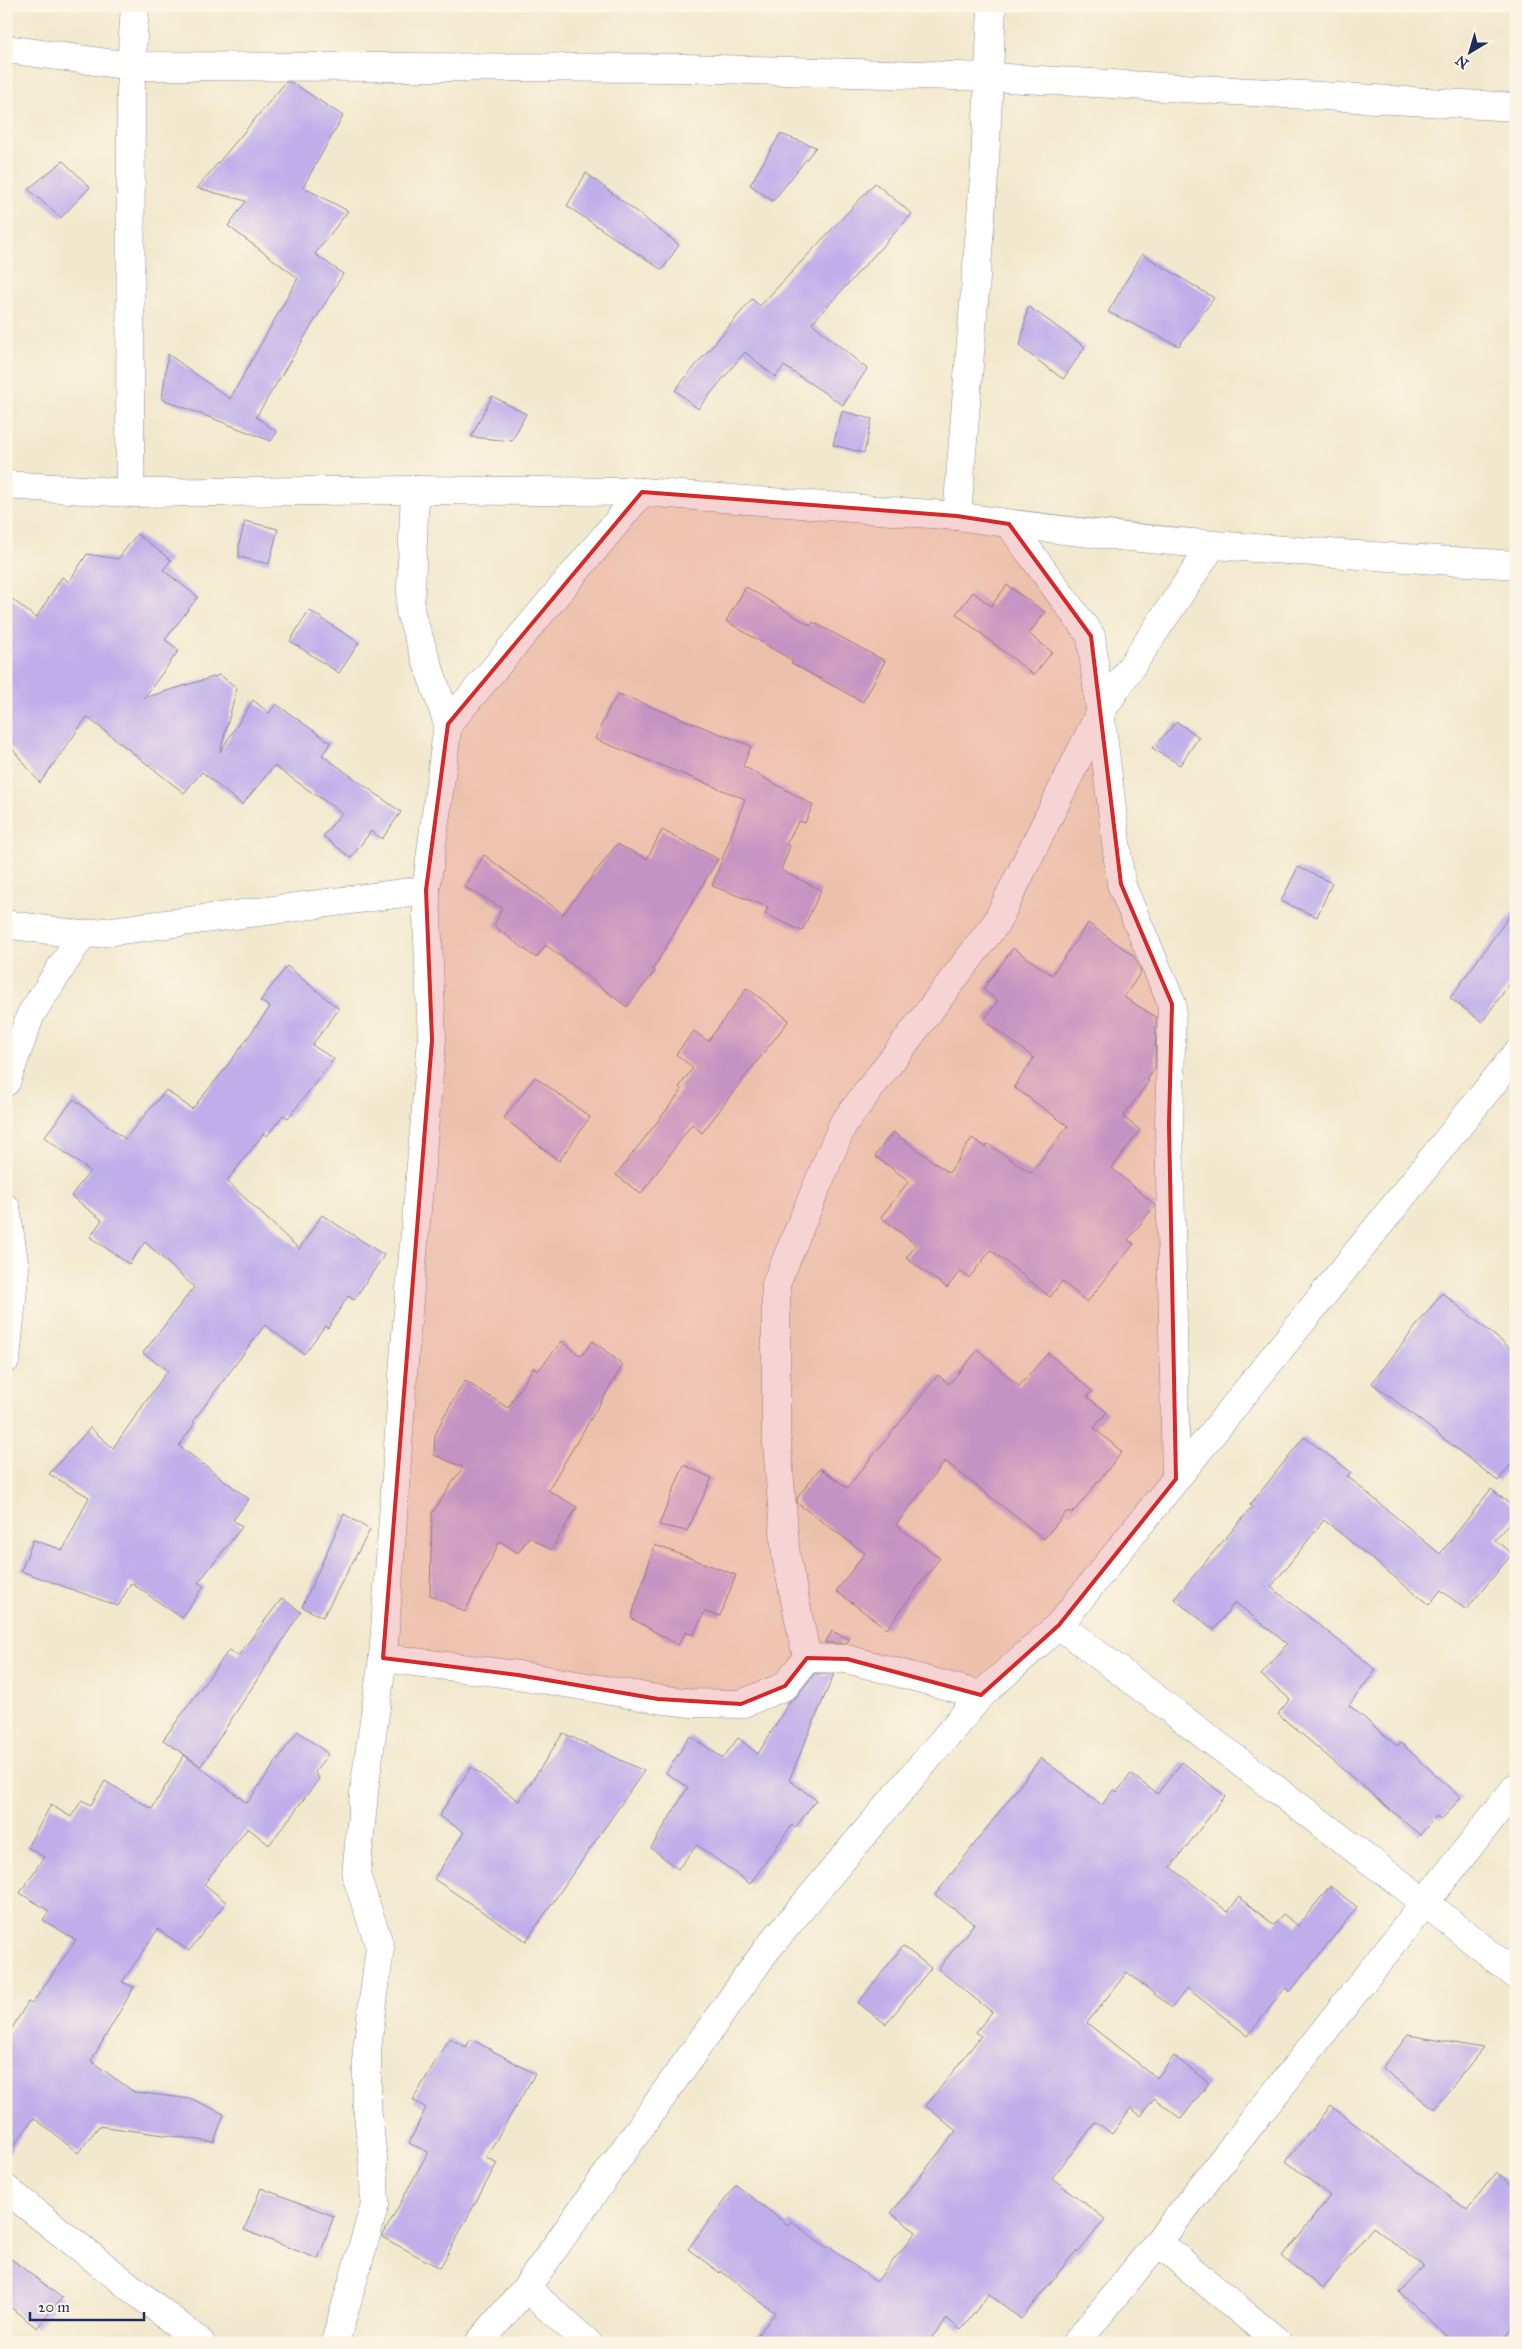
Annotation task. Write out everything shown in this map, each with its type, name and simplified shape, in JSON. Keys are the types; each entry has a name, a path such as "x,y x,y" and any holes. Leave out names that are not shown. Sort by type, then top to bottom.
{"street":[{"path":"130,493 131,66 135,6"},
{"path":"957,516 985,165 992,6"},
{"path":"6,50 131,66 674,68 989,76 1516,107"},
{"path":"6,485 130,493 415,490 642,492 957,516 1009,524 1212,546 1516,565"},
{"path":"335,2343 375,2204 373,2159 367,2106 367,2049 380,1947 356,1875 365,1783 383,1658 406,1334 432,1040 426,890 448,724 410,612 415,490"},
{"path":"448,724 642,492"},
{"path":"1009,524 1091,636 1120,884 1172,1004 1169,1124 1176,1479"},
{"path":"383,1658 518,1675 658,1700 741,1704 785,1686 807,1658 786,1556 776,1432 776,1284 843,1124 996,923 1100,713 1212,546"},
{"path":"6,924 82,935 426,890"},
{"path":"6,1082 31,1014 82,935"},
{"path":"479,2343 526,2288 766,1948 981,1695 1059,1625 1516,1054"},
{"path":"6,1208 15,1268 6,1359"},
{"path":"1059,1625 1426,1903 1516,1975"},
{"path":"807,1658 847,1659 981,1695"},
{"path":"1076,2343 1158,2242 1516,1787"},
{"path":"7,2191 201,2343"},
{"path":"1158,2242 1279,2343"},
{"path":"526,2288 588,2343"}],"highlighted area":[{"path":"642,492 957,516 1009,524 1091,636 1121,884 1172,1004 1169,1124 1176,1479 1059,1625 981,1695 847,1659 807,1658 785,1686 741,1704 658,1699 518,1675 383,1658 432,1040 426,890 448,724"}],"building":[{"path":"286,82 291,82 343,116 303,187 348,211 315,254 343,274 256,417 277,432 271,441 162,399 168,354 230,399 298,278 228,226 246,201 197,188"},
{"path":"780,134 816,147 773,201 750,185"},
{"path":"63,161 90,187 61,218 28,189"},
{"path":"586,173 679,245 662,270 567,206"},
{"path":"875,183 912,214 812,323 867,369 843,405 784,366 775,377 745,352 698,409 675,390 752,299 760,306"},
{"path":"1142,254 1214,298 1179,346 1108,312"},
{"path":"1028,306 1085,347 1063,379 1020,347"},
{"path":"492,396 526,414 512,441 471,437"},
{"path":"842,411 872,419 864,453 833,445"},
{"path":"245,521 278,529 269,564 239,557 239,544"},
{"path":"137,534 171,560 163,570 198,597 165,640 179,650 144,698 220,675 237,688 220,752 253,700 269,713 276,704 331,743 322,755 401,812 382,839 371,831 351,858 323,836 342,813 274,766 242,805 202,772 184,793 87,717 40,783 6,741 6,594 36,618 62,577 69,582 87,554 118,559"},
{"path":"1007,585 1045,612 1029,634 1052,652 1034,675 956,614 973,592 991,606"},
{"path":"746,587 811,626 813,622 885,661 863,702 791,663 793,661 726,621"},
{"path":"309,610 359,643 339,673 290,641"},
{"path":"619,694 751,746 743,766 813,805 805,823 799,821 786,844 790,846 781,870 821,890 802,931 765,914 768,907 712,886 745,799 595,739 610,706"},
{"path":"1177,722 1199,737 1180,765 1152,748"},
{"path":"662,830 718,859 653,969 655,971 627,1007 546,945 536,958 494,926 502,908 465,887 484,855 563,914 617,844 647,859"},
{"path":"1298,867 1332,883 1317,917 1281,901"},
{"path":"1516,907 1516,975 1482,1022 1450,998"},
{"path":"1088,923 1134,956 1141,972 1124,997 1156,1017 1155,1068 1147,1080 1149,1081 1123,1117 1140,1130 1112,1168 1155,1205 1128,1240 1134,1244 1087,1302 1062,1281 1050,1297 991,1250 969,1278 960,1271 947,1288 906,1258 916,1245 881,1217 909,1181 875,1156 893,1132 949,1173 972,1138 986,1147 988,1144 1031,1173 1068,1126 1014,1087 1034,1058 984,1020 998,1001 983,989 1013,948 1052,975"},
{"path":"287,966 339,1009 312,1045 334,1059 288,1118 283,1115 267,1136 264,1133 227,1181 299,1249 322,1215 384,1255 354,1300 348,1296 328,1328 325,1326 304,1354 265,1325 193,1421 195,1423 179,1446 249,1499 233,1520 242,1527 198,1583 204,1586 182,1618 131,1583 118,1606 21,1571 33,1540 63,1550 89,1497 49,1474 90,1428 113,1448 168,1370 143,1353 194,1287 145,1242 129,1264 90,1237 102,1220 71,1196 90,1171 44,1137 74,1099 125,1139 166,1090 192,1109 222,1073 270,1007 260,1001"},
{"path":"747,988 789,1020 702,1133 692,1124 641,1194 616,1175 682,1090 679,1087 693,1068 676,1054 694,1031 708,1041"},
{"path":"535,1077 590,1117 559,1161 504,1118"},
{"path":"1442,1293 1516,1353 1516,1458 1498,1481 1372,1383"},
{"path":"562,1341 581,1356 593,1341 623,1365 548,1490 577,1507 551,1550 529,1537 518,1553 500,1541 465,1612 430,1595 432,1513 463,1467 434,1455 435,1436 444,1416 465,1381 508,1408 533,1368 538,1371"},
{"path":"978,1350 1019,1386 1048,1353 1092,1391 1087,1397 1107,1412 1094,1428 1122,1452 1072,1514 1067,1511 1044,1539 945,1461 896,1525 940,1558 887,1629 836,1591 865,1553 797,1503 797,1498 820,1468 847,1488 938,1375 949,1384"},
{"path":"1304,1437 1351,1472 1347,1476 1440,1554 1491,1489 1516,1509 1516,1514 1495,1540 1512,1554 1466,1610 1441,1590 1429,1605 1324,1520 1271,1587 1376,1670 1349,1705 1397,1746 1401,1743 1461,1798 1441,1820 1436,1816 1420,1835 1278,1714 1290,1699 1261,1675 1287,1644 1235,1602 1214,1630 1174,1599 1252,1507 1250,1505"},
{"path":"684,1465 712,1478 687,1531 659,1525"},
{"path":"344,1514 370,1530 323,1617 302,1607"},
{"path":"655,1545 736,1575 720,1616 705,1612 693,1635 686,1632 678,1645 631,1618"},
{"path":"282,1598 301,1612 201,1766 163,1740 229,1650 238,1656"},
{"path":"832,1631 849,1639 847,1643 825,1643"},
{"path":"814,1674 834,1674 789,1780 816,1800 795,1828 792,1825 750,1884 697,1845 678,1869 651,1848 688,1787 666,1773 690,1736 723,1758 738,1738 758,1754 790,1701 797,1696"},
{"path":"298,1731 328,1754 315,1772 319,1779 269,1845 248,1828 204,1884 226,1902 189,1951 158,1929 122,1982 134,1987 91,2061 134,2092 192,2099 224,2114 214,2142 99,2126 78,2153 34,2118 6,2156 6,2038 28,2002 32,2004 76,1940 43,1920 49,1911 20,1893 44,1857 27,1847 51,1805 71,1817 82,1800 91,1805 105,1781 152,1809 184,1755 247,1803"},
{"path":"563,1733 644,1771 526,1941 434,1879 464,1832 439,1816 471,1767 519,1801"},
{"path":"1041,1758 1102,1805 1114,1789 1117,1792 1131,1774 1157,1794 1182,1762 1225,1796 1171,1867 1228,1912 1239,1897 1274,1925 1283,1914 1298,1926 1330,1886 1357,1907 1290,1992 1285,1988 1248,2036 1187,1988 1172,2008 1127,1972 1087,2023 1157,2078 1174,2056 1209,2083 1181,2119 1154,2098 1141,2116 1131,2108 1112,2134 1096,2122 1052,2178 1105,2219 1078,2253 1076,2251 1021,2319 989,2294 961,2330 947,2319 927,2343 751,2343 775,2313 721,2271 720,2273 688,2249 736,2185 788,2225 791,2221 827,2248 829,2246 876,2282 916,2232 891,2213 956,2131 926,2106 981,2036 976,2032 992,2012 938,1969 974,1924 935,1895"},
{"path":"903,1946 931,1968 886,2024 858,2003"},
{"path":"1408,2035 1483,2048 1434,2109 1382,2068"},
{"path":"449,2038 466,2047 471,2039 535,2074 486,2157 497,2163 440,2268 382,2237 428,2152 409,2143 426,2108 413,2100"},
{"path":"1331,2106 1467,2210 1496,2172 1516,2188 1516,2324 1501,2343 1455,2343 1399,2292 1424,2266 1373,2227 1323,2289 1282,2257 1330,2196 1286,2161"},
{"path":"261,2188 334,2216 318,2259 244,2230"},
{"path":"6,2255 62,2298 37,2328 6,2304"}]}
